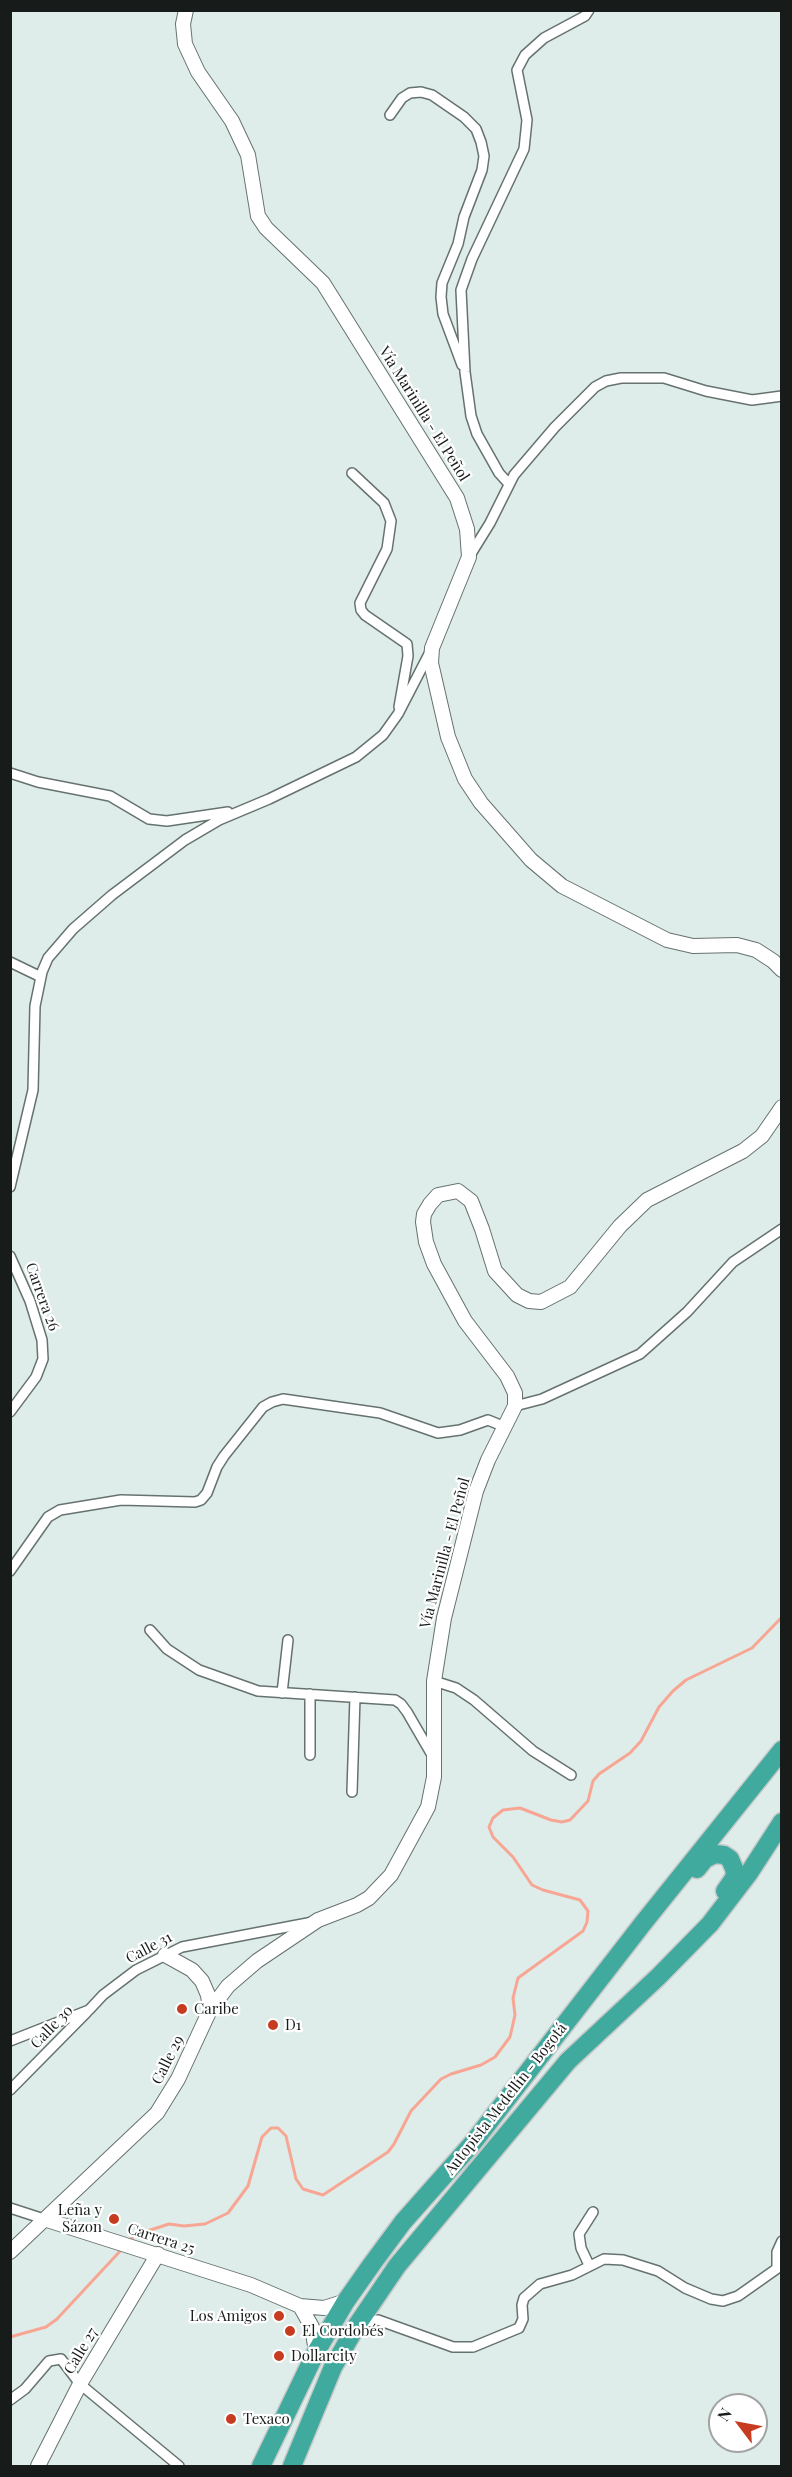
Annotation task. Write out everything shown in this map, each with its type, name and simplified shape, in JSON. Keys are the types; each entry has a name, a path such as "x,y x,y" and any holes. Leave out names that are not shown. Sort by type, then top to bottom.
{"highway":[{"name":"Autopista Medellín - Bogotá","path":"261,2466 316,2352 346,2301 403,2222 472,2144 644,1922 782,1750"},
{"name":"Autopista Medellín - Bogotá","path":"292,2466 329,2377 357,2325 397,2266 473,2177 540,2093 599,2030 658,1977 710,1924 732,1897 782,1822"},
{"path":"644,1922 662,1913 709,1856 724,1855 734,1864 735,1871 730,1884 703,1918 664,1957 658,1977"}],"main road":[{"name":"Vía Marinilla - El Peñol","path":"186,10 183,24 185,44 198,72 240,135 248,155 258,216 266,228 323,283 457,498 467,529 469,557 432,648 431,663 458,768 481,803 531,860 562,886 648,932 693,946 737,945 756,950 782,970"},
{"path":"515,1406 514,1393 507,1376 465,1321 434,1264 426,1242 423,1222 430,1204 438,1196 458,1191 471,1201 483,1229 495,1271 517,1295 530,1301 541,1302 570,1287 620,1226 647,1200 743,1151 762,1136 782,1107"},
{"name":"Vía Marinilla - El Peñol","path":"318,1920 369,1898 391,1875 428,1807 435,1760 434,1681 444,1618 476,1491 488,1460 515,1406"},
{"name":"Calle 29","path":"10,2253 157,2113 178,2079 210,2010 228,1986 243,1972 318,1920"},
{"path":"165,1955 192,1970 202,1981 208,1995 210,2010"},
{"name":"Carrera 25","path":"47,2220 251,2285 300,2306 324,2308 346,2301"},
{"name":"Calle 27","path":"38,2466 80,2384 158,2254"},
{"path":"300,2306 312,2327 316,2352"}],"street":[{"path":"509,484 499,473 477,434 471,416 465,372 461,290 472,259 524,148 527,120 517,70 525,55 544,38 585,16 589,10"},
{"path":"390,115 402,98 410,93 421,92 432,95 464,117 476,129 482,142 484,156 482,170 464,217 458,244 445,273 441,297 443,314 465,372"},
{"path":"469,557 490,523 509,484 555,427 595,387 606,381 621,378 664,378 706,391 752,400 782,396"},
{"path":"352,473 384,503 391,521 387,549 360,603 365,615 407,644 408,656 398,714"},
{"path":"10,1187 33,1090 35,1006 48,958 66,936 112,895 185,840 219,820 356,757 383,735 398,714 432,648"},
{"path":"10,773 38,782 110,796 149,819 167,821 242,810"},
{"path":"10,962 41,977"},
{"path":"515,1406 542,1399 640,1354 687,1312 733,1262 782,1229"},
{"name":"Carrera 26","path":"10,1256 30,1301 42,1340 43,1359 36,1377 10,1412"},
{"path":"10,1571 48,1517 60,1510 121,1500 195,1502 201,1500 207,1493 224,1456 263,1407 272,1402 283,1399 380,1413 438,1433 460,1430 488,1420 505,1426"},
{"path":"150,1630 174,1654 199,1670 258,1691 395,1700 401,1704 435,1760"},
{"path":"282,1693 288,1640"},
{"path":"434,1681 456,1688 474,1700 533,1751 572,1775"},
{"path":"310,1694 310,1755"},
{"path":"352,1792 355,1696"},
{"name":"Calle 31","path":"10,2041 89,2010 136,1970 165,1955 196,1944 318,1920"},
{"name":"Calle 30","path":"10,2090 89,2010"},
{"name":"Carrera 25","path":"10,2208 47,2220"},
{"path":"589,2265 581,2248 579,2234 593,2212"},
{"path":"357,2325 378,2320 453,2347 473,2347 519,2328 523,2319 524,2298 540,2284 572,2275 589,2265 612,2258 658,2271 685,2288 723,2301 738,2296 779,2266 777,2252 782,2241"},
{"path":"10,2400 25,2389 49,2361 56,2358 66,2363 80,2384 179,2466"}],"waterway":[{"path":"129,2241 135,2235 169,2224 184,2226 205,2224 228,2213 248,2186 262,2137 271,2128 278,2128 286,2136 296,2179 303,2189 323,2195 388,2152 411,2111 441,2079 481,2065 495,2057 510,2037 515,2015 513,1998 518,1978 583,1931 588,1911 580,1900 532,1885 513,1857 493,1837 489,1827 493,1818 503,1810 520,1808 551,1820 562,1822 570,1820 588,1801 593,1781 599,1774 630,1753 641,1741 659,1707 673,1691 686,1680 752,1648 782,1617"},
{"path":"10,2337 46,2327 57,2319 123,2248"}],"place":[{"name":"Caribe","path":"182,2009"},
{"name":"D1","path":"273,2025"},
{"name":"Leña y Sázon","path":"114,2219"},
{"name":"Los Amigos","path":"279,2316"},
{"name":"El Cordobés","path":"290,2331"},
{"name":"Dollarcity","path":"279,2356"},
{"name":"Texaco","path":"231,2419"}]}
